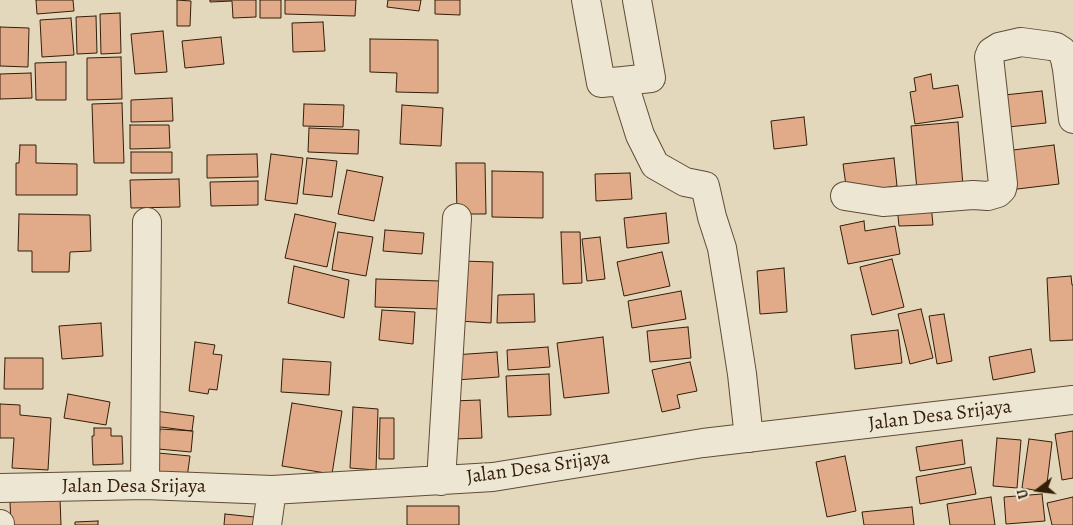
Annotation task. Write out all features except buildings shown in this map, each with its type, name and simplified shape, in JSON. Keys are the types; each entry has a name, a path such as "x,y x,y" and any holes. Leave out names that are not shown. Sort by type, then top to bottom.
{"street":[{"path":"586,0 602,83 651,78 637,0"},
{"path":"845,196 882,202 973,195 988,196 998,193 1002,189 1003,184 989,57 991,52 999,48 1022,42 1056,47 1062,51 1066,60 1073,119"},
{"path":"623,81 640,135 655,165 685,182 705,186 722,248 742,374 749,438"},
{"path":"441,481 457,218"},
{"path":"145,485 147,222"},
{"name":"Jalan Desa Srijaya","path":"0,488 145,485 272,490 493,477 703,444 1073,400"},
{"path":"267,525 272,490"}]}
